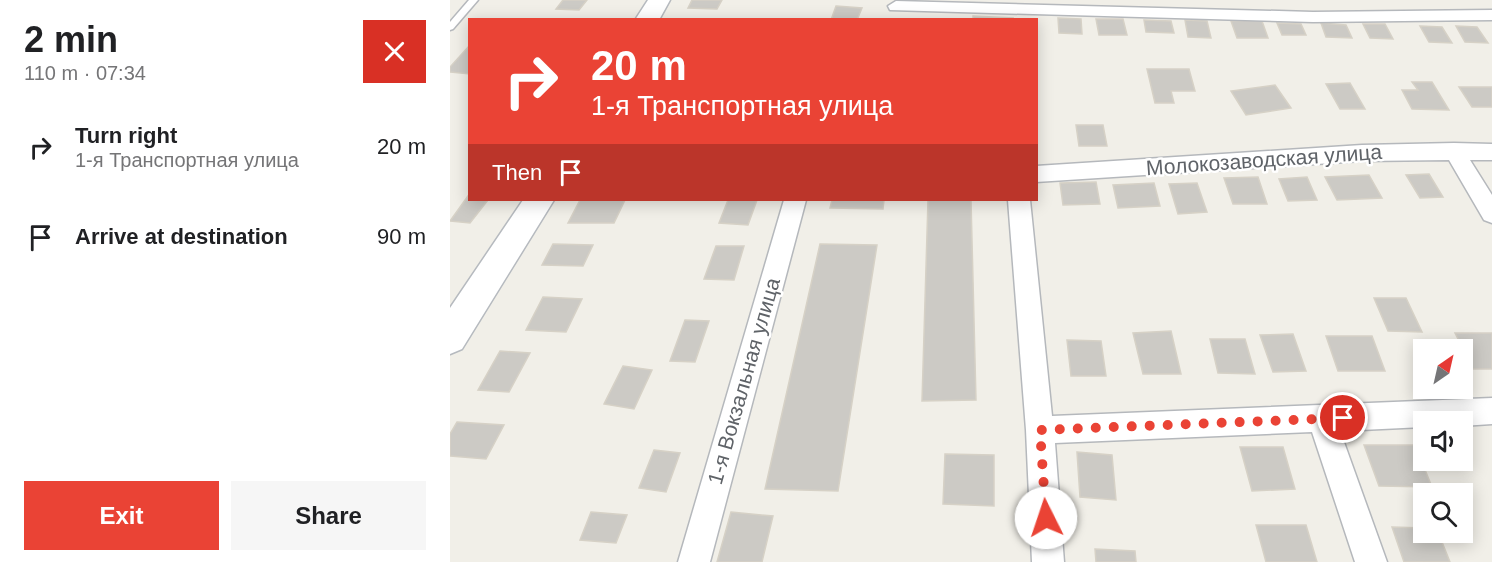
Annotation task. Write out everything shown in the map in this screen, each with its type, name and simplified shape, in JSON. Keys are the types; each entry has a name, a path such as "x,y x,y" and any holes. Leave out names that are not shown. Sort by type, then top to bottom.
{"street":[{"path":"648,18 658,0"},
{"path":"1305,0 1313,17"},
{"path":"1462,0 1472,14"},
{"path":"895,8 1133,6 1313,17 1492,15"},
{"path":"1454,151 1492,214"},
{"name":"Молокозаводская улица","path":"1038,174 1362,153 1492,152"},
{"path":"450,338 538,201"},
{"name":"1-я Вокзальная улица","path":"694,562 795,201"},
{"path":"1019,201 1040,430 1048,562"},
{"path":"1040,430 1492,411"},
{"path":"1322,418 1371,562"}],"lane":[{"path":"450,27 474,0"}],"building":[{"path":"563,0 587,0 579,10 556,9"},
{"path":"692,0 722,0 717,9 688,8"},
{"path":"836,6 862,8 858,18 832,18"},
{"path":"973,16 1013,18 973,18"},
{"path":"1058,18 1081,19 1082,34 1059,33"},
{"path":"1096,19 1123,19 1127,35 1099,35"},
{"path":"1144,20 1171,21 1174,33 1146,32"},
{"path":"1185,20 1207,21 1211,38 1188,37"},
{"path":"1231,21 1262,21 1268,38 1237,38"},
{"path":"1277,23 1301,24 1306,35 1282,35"},
{"path":"1321,23 1346,25 1352,38 1326,37"},
{"path":"1363,24 1385,24 1393,39 1370,38"},
{"path":"1420,26 1442,27 1452,43 1429,42"},
{"path":"1456,26 1477,27 1488,43 1465,42"},
{"path":"468,47 468,74 450,72 450,67"},
{"path":"1147,69 1189,69 1195,91 1171,91 1174,103 1155,103"},
{"path":"1412,82 1432,82 1449,110 1412,109 1402,90 1418,90"},
{"path":"1350,83 1365,109 1340,109 1326,84"},
{"path":"1275,85 1291,108 1246,115 1231,91"},
{"path":"1459,87 1492,87 1492,107 1472,107"},
{"path":"1076,125 1103,125 1107,146 1079,146"},
{"path":"1429,174 1443,197 1420,198 1406,175"},
{"path":"1369,175 1382,198 1337,200 1325,177"},
{"path":"1258,177 1267,204 1233,204 1224,178"},
{"path":"1307,177 1317,200 1288,201 1279,179"},
{"path":"1096,182 1100,204 1063,205 1060,183"},
{"path":"1154,183 1160,206 1118,208 1113,185"},
{"path":"1197,183 1207,212 1178,214 1169,184"},
{"path":"468,196 468,201 487,201 470,223 450,221"},
{"path":"579,201 625,201 614,223 568,223"},
{"path":"728,201 757,201 748,225 719,223"},
{"path":"832,201 884,201 883,209 830,208"},
{"path":"928,201 971,201 976,400 922,401"},
{"path":"553,244 593,245 583,266 542,265"},
{"path":"820,244 877,245 838,491 765,489"},
{"path":"716,246 744,246 734,280 704,279"},
{"path":"543,297 582,299 566,332 526,330"},
{"path":"1374,298 1406,298 1422,332 1388,331"},
{"path":"685,320 709,321 695,362 670,361"},
{"path":"1171,331 1181,374 1143,374 1133,333"},
{"path":"1455,333 1492,333 1492,369 1473,369 1473,339 1458,339"},
{"path":"1293,334 1306,371 1273,372 1260,335"},
{"path":"1326,336 1372,336 1385,371 1338,371"},
{"path":"1210,339 1245,339 1255,374 1218,373"},
{"path":"1067,340 1101,341 1106,376 1071,376"},
{"path":"500,351 530,353 509,392 478,390"},
{"path":"623,366 652,370 634,409 604,404"},
{"path":"457,422 504,425 486,459 450,456 450,434"},
{"path":"1364,445 1413,445 1413,471 1426,471 1430,483 1413,483 1413,487 1379,486"},
{"path":"1240,447 1283,447 1295,489 1252,491"},
{"path":"654,450 680,453 666,492 639,488"},
{"path":"1077,452 1112,455 1116,500 1080,497"},
{"path":"945,454 994,455 994,506 943,504"},
{"path":"591,512 627,515 616,543 580,540"},
{"path":"731,512 773,516 762,562 717,562"},
{"path":"1256,525 1306,525 1317,562 1266,562"},
{"path":"1392,527 1413,528 1413,543 1442,543 1450,562 1404,562"},
{"path":"1095,549 1135,551 1136,562 1096,562"}],"route":[{"path":"1046,518 1040,430 1343,418"}]}
